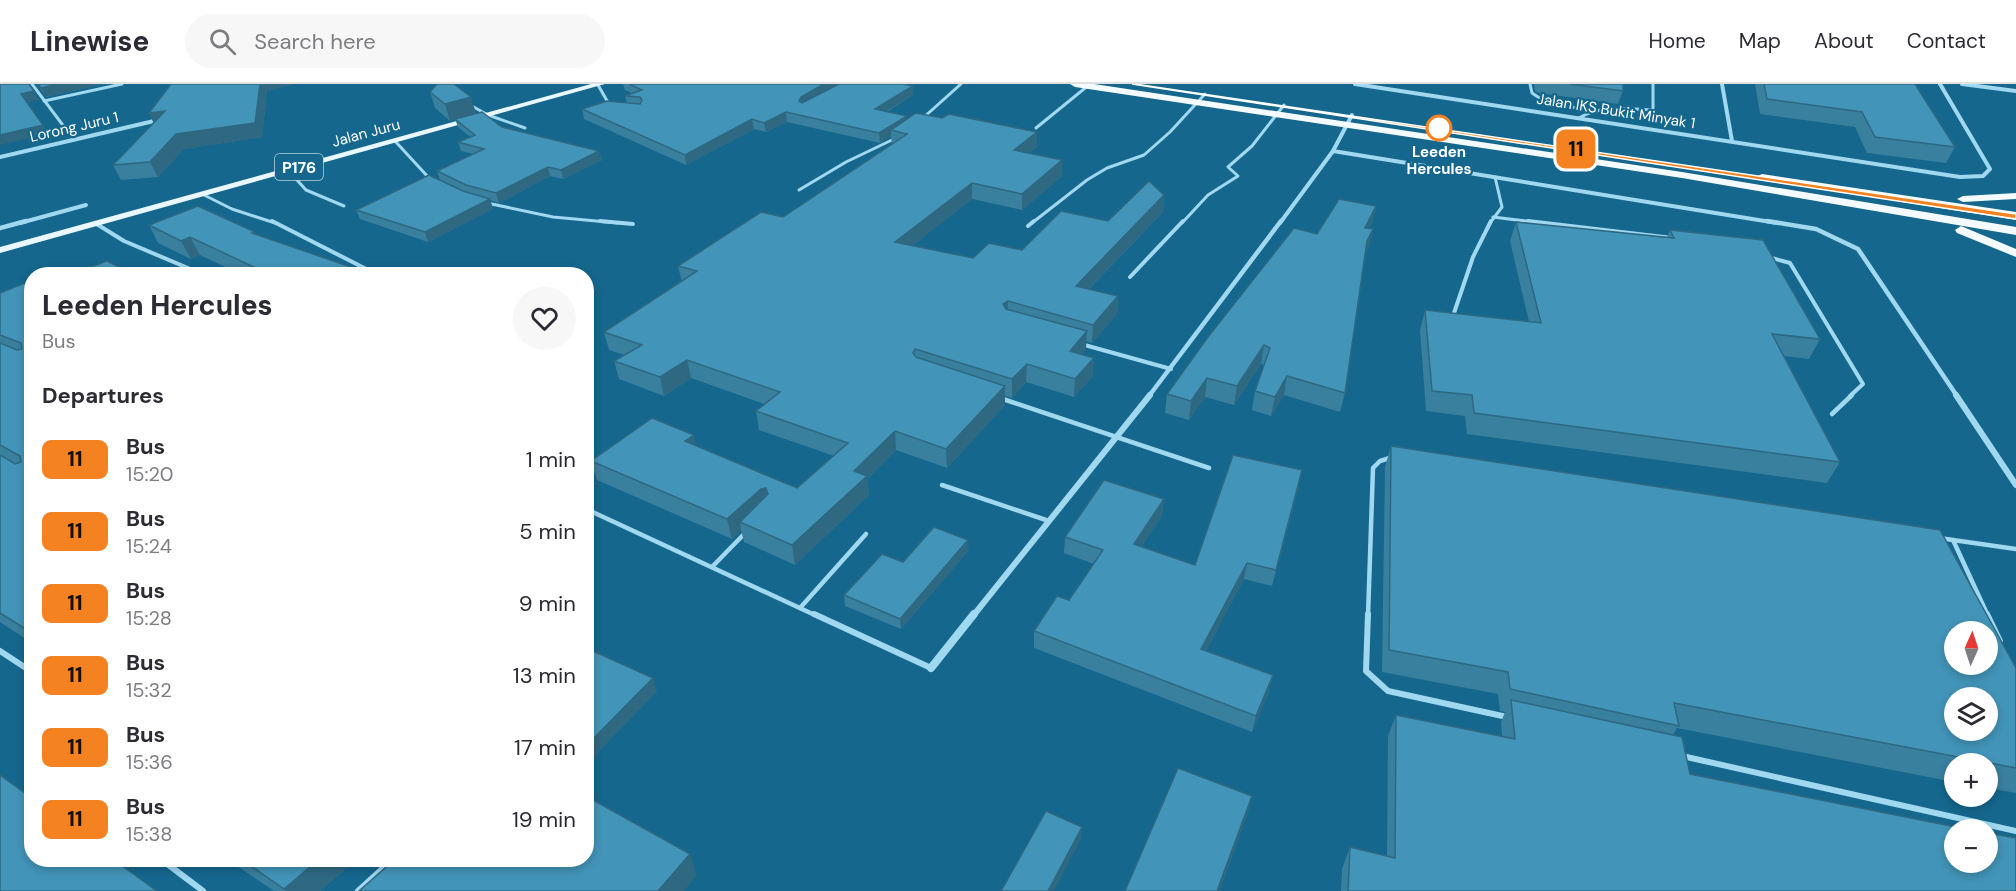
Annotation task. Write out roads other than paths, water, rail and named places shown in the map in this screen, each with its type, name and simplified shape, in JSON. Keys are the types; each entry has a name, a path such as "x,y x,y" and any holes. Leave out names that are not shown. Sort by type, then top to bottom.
{"highway":[{"path":"1075,84 1196,102 1282,110 2016,216"},
{"path":"1135,84 1205,94 1282,110"},
{"path":"1350,120 2016,231"},
{"path":"1896,198 1983,200 2016,196"},
{"path":"1914,214 1976,235 2016,253"}],"main road":[{"name":"Jalan Juru","path":"0,250 599,84"}],"street":[{"name":"Jalan IKS Bukit Minyak 1","path":"1355,84 1960,177 1983,176 1990,169 1941,84"},
{"path":"1722,84 1732,141"},
{"path":"1962,84 2016,91"},
{"path":"931,668 1172,369 1333,150 1350,120"},
{"name":"Lorong Juru 1","path":"0,157 154,121"},
{"path":"1333,150 1816,229 1858,249 2016,485"},
{"path":"0,228 86,205"}],"lane":[{"path":"32,84 74,140"},
{"path":"44,101 122,84"},
{"path":"599,84 610,107"},
{"path":"917,123 961,84"},
{"path":"1530,84 1532,93 1541,99 1587,111 1653,110 1653,84"},
{"path":"1036,128 1089,85"},
{"path":"1028,226 1087,180 1107,168 1144,156 1205,94"},
{"path":"464,101 488,115 525,128"},
{"path":"1130,277 1208,195 1238,176 1228,167 1252,147 1282,110"},
{"path":"1579,118 1587,111"},
{"path":"799,190 846,162 901,135"},
{"path":"395,141 427,177 437,182"},
{"path":"288,170 306,190 344,206"},
{"path":"1454,313 1478,247 1493,217 1502,207 1495,177"},
{"path":"202,194 232,209 268,219 362,267"},
{"path":"480,201 553,216 633,224"},
{"path":"1493,217 1681,239"},
{"path":"95,223 124,242 185,267"},
{"path":"1759,254 1790,263 1863,384 1832,414"},
{"path":"1072,342 1172,369"},
{"path":"995,396 1209,468"},
{"path":"1406,459 1394,457 1380,461 1373,468 1366,671 1388,691 1516,719"},
{"path":"942,485 1049,521"},
{"path":"594,513 931,668"},
{"path":"712,567 752,527"},
{"path":"800,608 866,534"},
{"path":"1929,537 2016,549"},
{"path":"1953,540 2001,643"},
{"path":"0,651 24,667"},
{"path":"1679,755 2016,831"},
{"path":"171,867 203,891"},
{"path":"358,891 384,867"}],"place":[{"name":"Leeden Hercules","path":"1439,128"}]}
